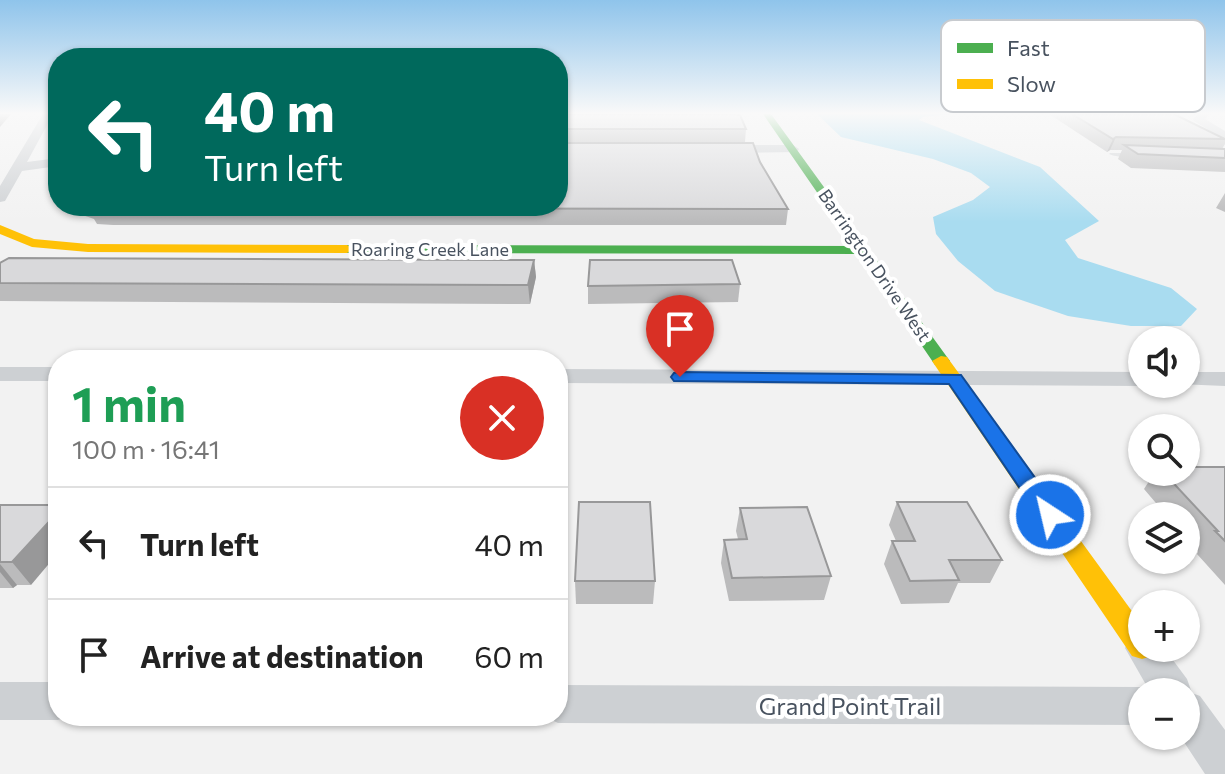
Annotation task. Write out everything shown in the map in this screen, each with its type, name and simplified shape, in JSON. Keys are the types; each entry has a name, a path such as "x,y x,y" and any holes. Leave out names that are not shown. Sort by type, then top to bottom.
{"street":[{"path":"0,198 28,150"},
{"name":"Barrington Drive West","path":"794,150 1128,628"},
{"path":"19,167 48,163"},
{"name":"Roaring Creek Lane","path":"0,229 32,243 88,248 864,250"},
{"path":"0,374 48,367"},
{"path":"568,367 955,378 1128,379"},
{"path":"1200,379 1225,379"},
{"path":"0,701 48,701"},
{"name":"Grand Point Trail","path":"568,704 1128,706"},
{"path":"1200,730 1225,766"}],"lane":[{"path":"1112,154 1143,155"}],"water":[{"path":"896,150 997,150 1040,167 1099,221 1065,240 1078,258 1171,288 1197,309 1181,326 1131,326 1068,316 995,291 958,261 936,234 933,217 973,200 990,187 971,173"}],"building":[{"path":"568,150 756,150 788,209 568,209"},
{"path":"1132,150 1225,150 1225,158 1138,154"},
{"path":"9,258 534,260 528,285 0,283 0,263"},
{"path":"590,260 732,260 740,284 588,286"},
{"path":"1200,467 1225,467 1225,541 1200,512 1200,502 1191,502 1176,486 1200,486"},
{"path":"579,502 650,502 655,581 575,581"},
{"path":"897,502 967,502 1002,560 949,560 959,580 910,581 892,541 915,541"},
{"path":"0,505 48,505 48,523 12,562 0,562"},
{"path":"807,507 831,576 732,578 724,540 747,539 740,508"}],"traffic: fast":[{"path":"792,150 941,361"},
{"path":"347,249 864,250"}],"traffic: slow":[{"path":"0,229 32,243 88,248 347,249"},
{"path":"941,361 1128,627"}],"route":[{"path":"680,377 955,378 1050,515"}]}
